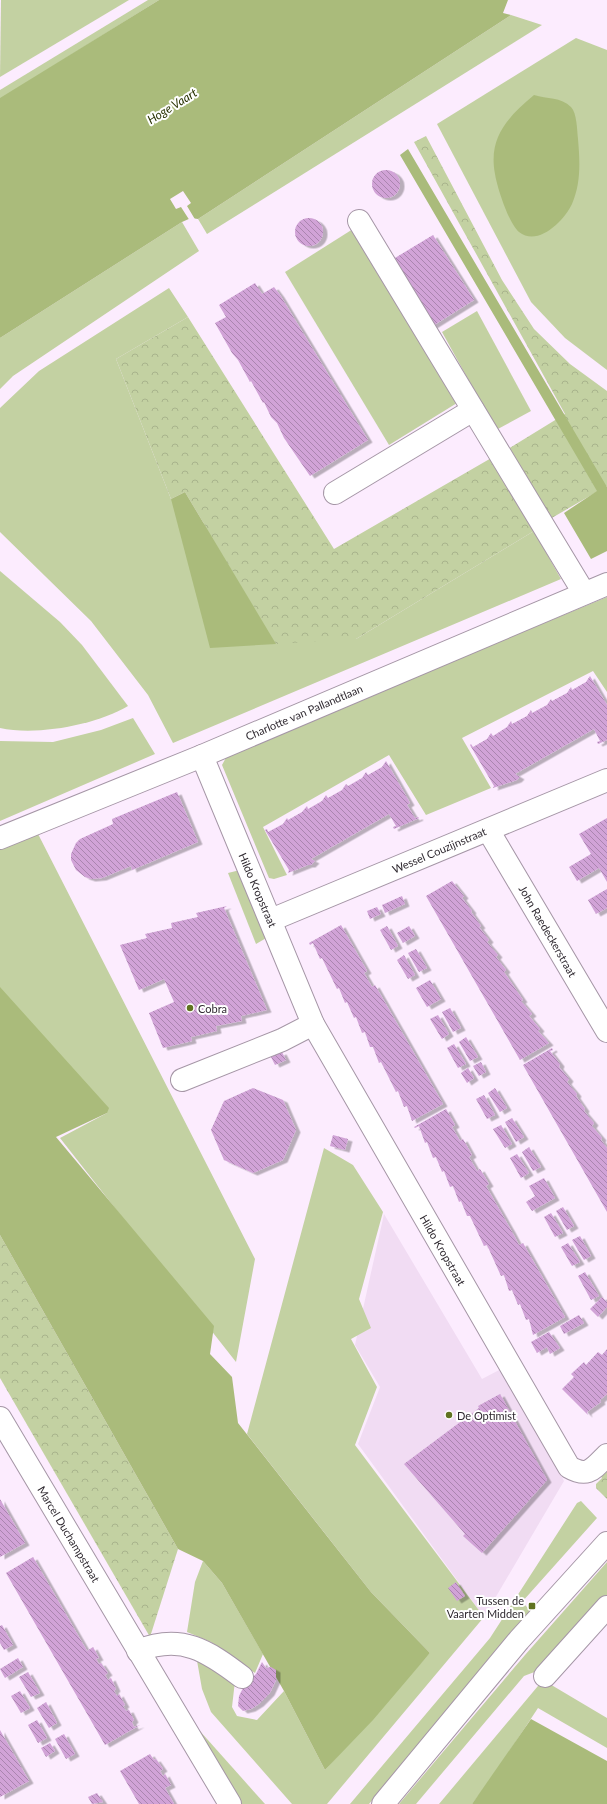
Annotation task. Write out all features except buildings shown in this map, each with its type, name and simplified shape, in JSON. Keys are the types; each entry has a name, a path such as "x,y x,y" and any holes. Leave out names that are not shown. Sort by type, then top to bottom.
{"street":[{"path":"359,221 584,593"},
{"path":"335,493 473,410"},
{"name":"Charlotte van Pallandtlaan","path":"0,838 202,756 607,584"},
{"name":"Hildo Kropstraat","path":"202,756 313,1024 569,1467 577,1472 585,1473 595,1467 607,1455"},
{"name":"Wessel Couzijnstraat","path":"270,920 607,780"},
{"name":"John Raedeckerstraat","path":"488,830 607,1031"},
{"path":"182,1080 287,1038 313,1024"},
{"name":"Marcel Duchampstraat","path":"0,1418 230,1804"},
{"path":"383,1804 519,1640 607,1543"},
{"path":"545,1676 607,1607"},
{"path":"138,1650 154,1644 179,1644 192,1646 216,1658 242,1677"}],"shaded area":[{"name":"De Optimist","path":"384,1214 482,1379 503,1368 564,1481 484,1617 358,1444 380,1387 355,1345"}],"green space":[{"path":"1,0 129,0 0,77"},
{"path":"148,0 159,0 0,99 0,90"},
{"path":"511,15 542,25 207,234 198,219"},
{"path":"576,38 607,50 607,370 565,338 531,302 437,124"},
{"path":"426,136 502,280 534,329 570,364 607,391 607,486 550,519 508,449 565,414 414,142"},
{"path":"182,222 199,251 13,376 0,389 0,338"},
{"path":"353,229 457,403 389,445 285,272"},
{"path":"169,288 188,317 116,359 171,499 356,639 534,531 561,579 173,743 148,695 91,621 0,532 0,408 39,371"},
{"path":"477,311 531,411 496,430 442,332"},
{"path":"188,317 334,549 493,457 534,531 356,639 276,644 185,492 171,499 116,359"},
{"path":"0,571 60,622 82,645 128,706 100,719 66,727 31,731 0,728"},
{"path":"607,597 607,692 593,671 462,738 491,788 426,815 389,755 263,827 287,875 274,879 269,878 222,765 228,754"},
{"path":"133,718 155,754 0,821 0,741 53,742 101,730"},
{"path":"37,832 255,1259 236,1362 60,1138 107,1113 0,990 0,848"},
{"path":"240,870 268,937 256,944 228,873"},
{"path":"324,1148 353,1165 383,1212 359,1299 371,1328 351,1339 377,1387 355,1445 484,1617 327,1804 292,1804 211,1712 202,1689 196,1655 235,1681 232,1707 237,1716 257,1720 284,1691 325,1770 430,1653 371,1592 247,1434"},
{"path":"0,1235 178,1549 150,1637 0,1378"},
{"path":"607,1465 607,1499 596,1488 596,1484 602,1478 599,1473"},
{"path":"581,1501 597,1518 522,1602 532,1612 369,1804 350,1804 490,1638 577,1503"},
{"path":"203,1561 222,1583 263,1654 255,1673 211,1642 187,1632 195,1582"},
{"path":"607,1562 607,1596 537,1671 524,1676 416,1804 399,1804 525,1655"},
{"path":"543,1680 607,1718 607,1748 538,1708 491,1779 472,1804 439,1804"},
{"path":"199,1730 265,1804 240,1804"}],"water":[{"name":"Hoge Vaart","path":"159,0 508,0 503,13 511,15 198,219 191,218 182,222 0,338 0,98"},
{"path":"534,95 563,101 573,110 576,117 579,164 575,196 563,218 550,230 542,234 526,236 515,228 504,205 495,174 494,149 497,139 508,120"},
{"path":"408,149 607,487 607,551 591,559 564,513 597,491 400,155"},
{"path":"185,492 276,644 210,648 171,499"},
{"path":"0,987 109,1108 107,1113 56,1137 214,1326 210,1354 232,1377 238,1423 371,1592 430,1653 373,1720 325,1770 284,1691 222,1583 203,1561 178,1549 0,1235"},
{"path":"531,1719 607,1761 607,1804 472,1804"}],"pier":[{"path":"183,191 191,203 187,206 196,221 190,221 181,207 176,209 170,199"}],"place":[{"name":"Cobra","path":"190,1008"},
{"name":"De Optimist","path":"449,1415"},
{"name":"Tussen de Vaarten Midden","path":"532,1606"}]}
